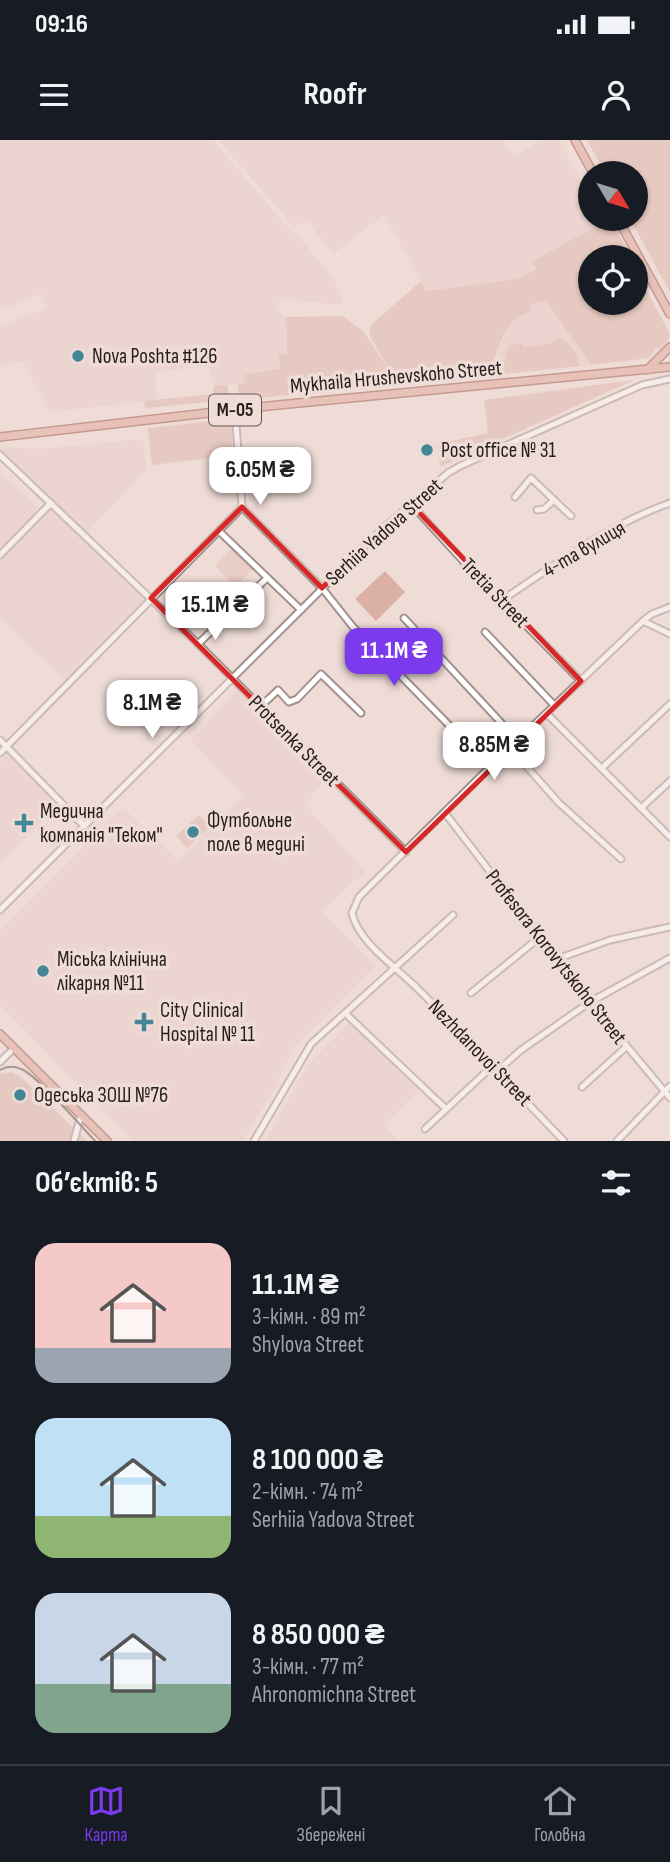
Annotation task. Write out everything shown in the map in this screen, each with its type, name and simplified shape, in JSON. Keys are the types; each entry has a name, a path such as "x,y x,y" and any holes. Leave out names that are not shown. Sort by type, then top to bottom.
{"main road":[{"path":"575,140 586,161"},
{"path":"625,231 670,314"},
{"path":"648,370 670,347"},
{"name":"Mykhaila Hrushevskoho Street","path":"0,437 235,410 670,367"},
{"path":"0,1034 107,1141"}],"street":[{"name":"Serhiia Yadova Street","path":"0,910 322,588 448,473 642,385 670,379"},
{"path":"235,410 242,507 322,588 353,627 490,767"},
{"name":"Protsenka Street","path":"0,455 151,598 406,852"},
{"path":"515,497 531,478 571,516"},
{"path":"537,510 544,509 554,500"},
{"path":"0,555 51,503"},
{"name":"4-та вулиця","path":"501,601 604,536 654,508 670,503"},
{"name":"Tretia Street","path":"411,504 501,601 581,681"},
{"path":"0,753 242,507"},
{"path":"219,531 300,610"},
{"path":"198,644 267,578"},
{"path":"406,852 490,767 643,621 670,607"},
{"path":"404,618 518,741"},
{"path":"643,621 670,634"},
{"path":"485,632 555,705"},
{"path":"260,707 278,690 289,702 297,699 321,674 362,713"},
{"path":"602,768 670,704"},
{"path":"547,714 670,837"},
{"path":"0,740 84,826"},
{"path":"511,749 559,803 621,859"},
{"path":"641,808 670,781"},
{"name":"Profesora Korovytskoho Street","path":"444,813 590,1002 670,1098"},
{"name":"Nezhdanovoi Street","path":"406,852 359,897 352,913 355,923 394,968 418,989 564,1141"},
{"path":"254,1141 305,1052 453,915"},
{"path":"557,959 610,940 670,929"},
{"path":"471,993 540,937"},
{"path":"425,1129 484,1073 503,1066 521,1050 590,1002 670,958"},
{"path":"346,1014 446,1109"},
{"path":"582,1087 626,1047"},
{"path":"0,1062 14,1048"},
{"path":"617,1141 670,1086"},
{"path":"74,1141 81,1115"}],"highlighted area":[{"path":"411,504 581,681 406,852 151,598 242,507 322,588"}],"shaded area":[{"path":"0,140 213,140 336,282 344,305 280,299 275,309 286,317 287,355 280,369 245,375 246,383 214,386 208,366 155,372 157,400 49,412 23,362 0,365 0,325 46,309 41,294 0,310"},
{"path":"218,140 503,140 514,157 541,140 559,140 578,175 578,231 587,231 533,260 536,269 517,279 426,291 384,215 333,254 307,221 294,227"},
{"path":"587,140 670,140 670,292 648,252 648,245 644,245 637,231 648,231 648,161 598,161"},
{"path":"588,231 617,231 625,245 578,245 578,315 648,315 648,293 670,334 669,340 659,349 657,347 649,358 591,365 546,301 530,304 530,312 513,321 502,337 490,375 403,384 394,377 394,384 239,400 238,384 245,383 244,375 280,369 279,355 287,354 286,317 343,316 364,332 391,373 369,334 372,324 421,281 426,291 517,279 536,269 532,261"},
{"path":"546,301 591,365 580,366 577,354 552,343 522,347 506,358 508,361 499,365 496,375 490,375 506,329 516,315 530,304"},
{"path":"562,338 577,354 580,366 496,375 504,360 508,361 505,357 510,345 522,344 523,347 552,343"},
{"path":"634,380 440,467 438,444 488,433 484,400"},
{"path":"228,385 229,400 145,408 144,401 213,394 214,386"},
{"path":"231,419 233,455 152,465 148,428"},
{"path":"143,439 147,469 86,534 0,451 0,447 38,449"},
{"path":"0,472 40,509 0,549"},
{"path":"51,504 150,598 67,683 0,617 0,559"},
{"path":"233,547 254,567 236,587 215,566"},
{"path":"385,571 405,592 376,621 355,599"},
{"path":"240,687 267,715 263,719 282,741 324,782 305,804 365,872 322,911 376,966 293,1049 274,1090 242,1141 134,1141 0,1006 0,930 123,807 178,861 244,795 190,740"},
{"path":"8,755 59,805 0,863 0,762"},
{"name":"Футбольне поле в медині","path":"199,815 210,827 187,848 176,836"},
{"path":"350,1022 420,1089 384,1125 399,1141 265,1141 307,1065"},
{"name":"Одеська ЗОШ №76","path":"12,1072 22,1078 87,1141 0,1141 0,1074"}],"tram line":[{"path":"0,1070 13,1067 28,1073 48,1090 95,1141"}],"place":[{"name":"Nova Poshta #126","path":"78,356"},
{"name":"Post office № 31","path":"427,450"},
{"name":"Медична компанія \"Теком\"","path":"24,823"},
{"name":"Футбольне поле в медині","path":"193,832"},
{"name":"Міська клінічна лікарня №11","path":"43,971"},
{"name":"City Clinical Hospital № 11","path":"144,1022"},
{"name":"Одеська ЗОШ №76","path":"20,1095"}]}
